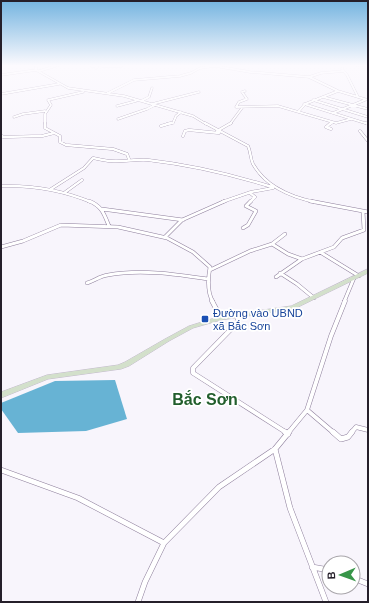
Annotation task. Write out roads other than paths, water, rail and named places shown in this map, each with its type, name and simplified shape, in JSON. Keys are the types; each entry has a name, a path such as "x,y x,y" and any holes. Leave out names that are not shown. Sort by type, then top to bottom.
{"street":[{"path":"75,93 50,99 48,101 50,105 45,111 43,118 45,128 61,137 60,142 66,145 115,149 127,154 129,159"},
{"path":"100,93 124,96 195,117 219,132 248,146 251,150 253,164 273,188"},
{"path":"141,101 149,97 150,93"},
{"path":"118,120 129,114 150,109 153,105 164,99 196,93"},
{"path":"243,93 247,99 239,102 236,106 242,108 275,106 299,111 333,123"},
{"path":"299,111 304,104 333,93"},
{"path":"344,93 367,100"},
{"path":"356,93 359,98"},
{"path":"323,97 368,109"},
{"path":"116,106 137,100"},
{"path":"313,100 368,117"},
{"path":"332,113 367,100"},
{"path":"304,104 368,124"},
{"path":"183,136 187,130 199,130 210,134 219,132 230,124 242,108"},
{"path":"14,117 23,114 45,111"},
{"path":"161,126 173,123 176,116 181,112"},
{"path":"331,129 326,128 326,126 351,119"},
{"path":"360,131 368,141"},
{"path":"1,135 3,137 24,137 54,133"},
{"path":"51,189 84,168 92,158 112,161 129,159 189,166 226,173 310,202 350,207 368,212"},
{"path":"64,193 82,180"},
{"path":"1,186 23,185 51,189 84,199 97,204 102,209 109,226"},
{"path":"165,237 182,220 199,212 250,193 273,188"},
{"path":"243,228 248,225 256,211 246,206 256,196 250,193"},
{"path":"102,209 117,209 182,220"},
{"path":"276,276 302,259 337,246 342,238 364,230 363,211"},
{"path":"1,247 23,241 49,229 61,226 109,226 165,237 193,252 208,265 210,270 208,279 210,297 221,318"},
{"path":"210,270 250,251 272,244 284,234"},
{"path":"272,244 288,254 302,259"},
{"path":"320,252 356,277"},
{"path":"1,395 47,377 116,368 127,364 192,327 221,318 292,308 368,271"},
{"path":"87,283 108,276 143,273 208,279"},
{"path":"280,273 297,284 314,298"},
{"path":"138,602 145,582 164,543 219,487 275,450 307,410 331,336 356,277"},
{"path":"239,315 237,323 193,368 193,373 288,434"},
{"path":"307,410 342,439 348,437 356,427 368,430"},
{"path":"275,450 289,505 326,602"},
{"path":"1,470 78,498 164,543"},
{"path":"312,567 321,569"}],"water":[{"path":"115,380 127,419 86,431 18,433 1,409 1,403 55,381"}],"place":[{"name":"Đường vào UBND xã Bắc Sơn","path":"205,319"}],"district":[{"name":"Bắc Sơn","path":"205,399"}]}
